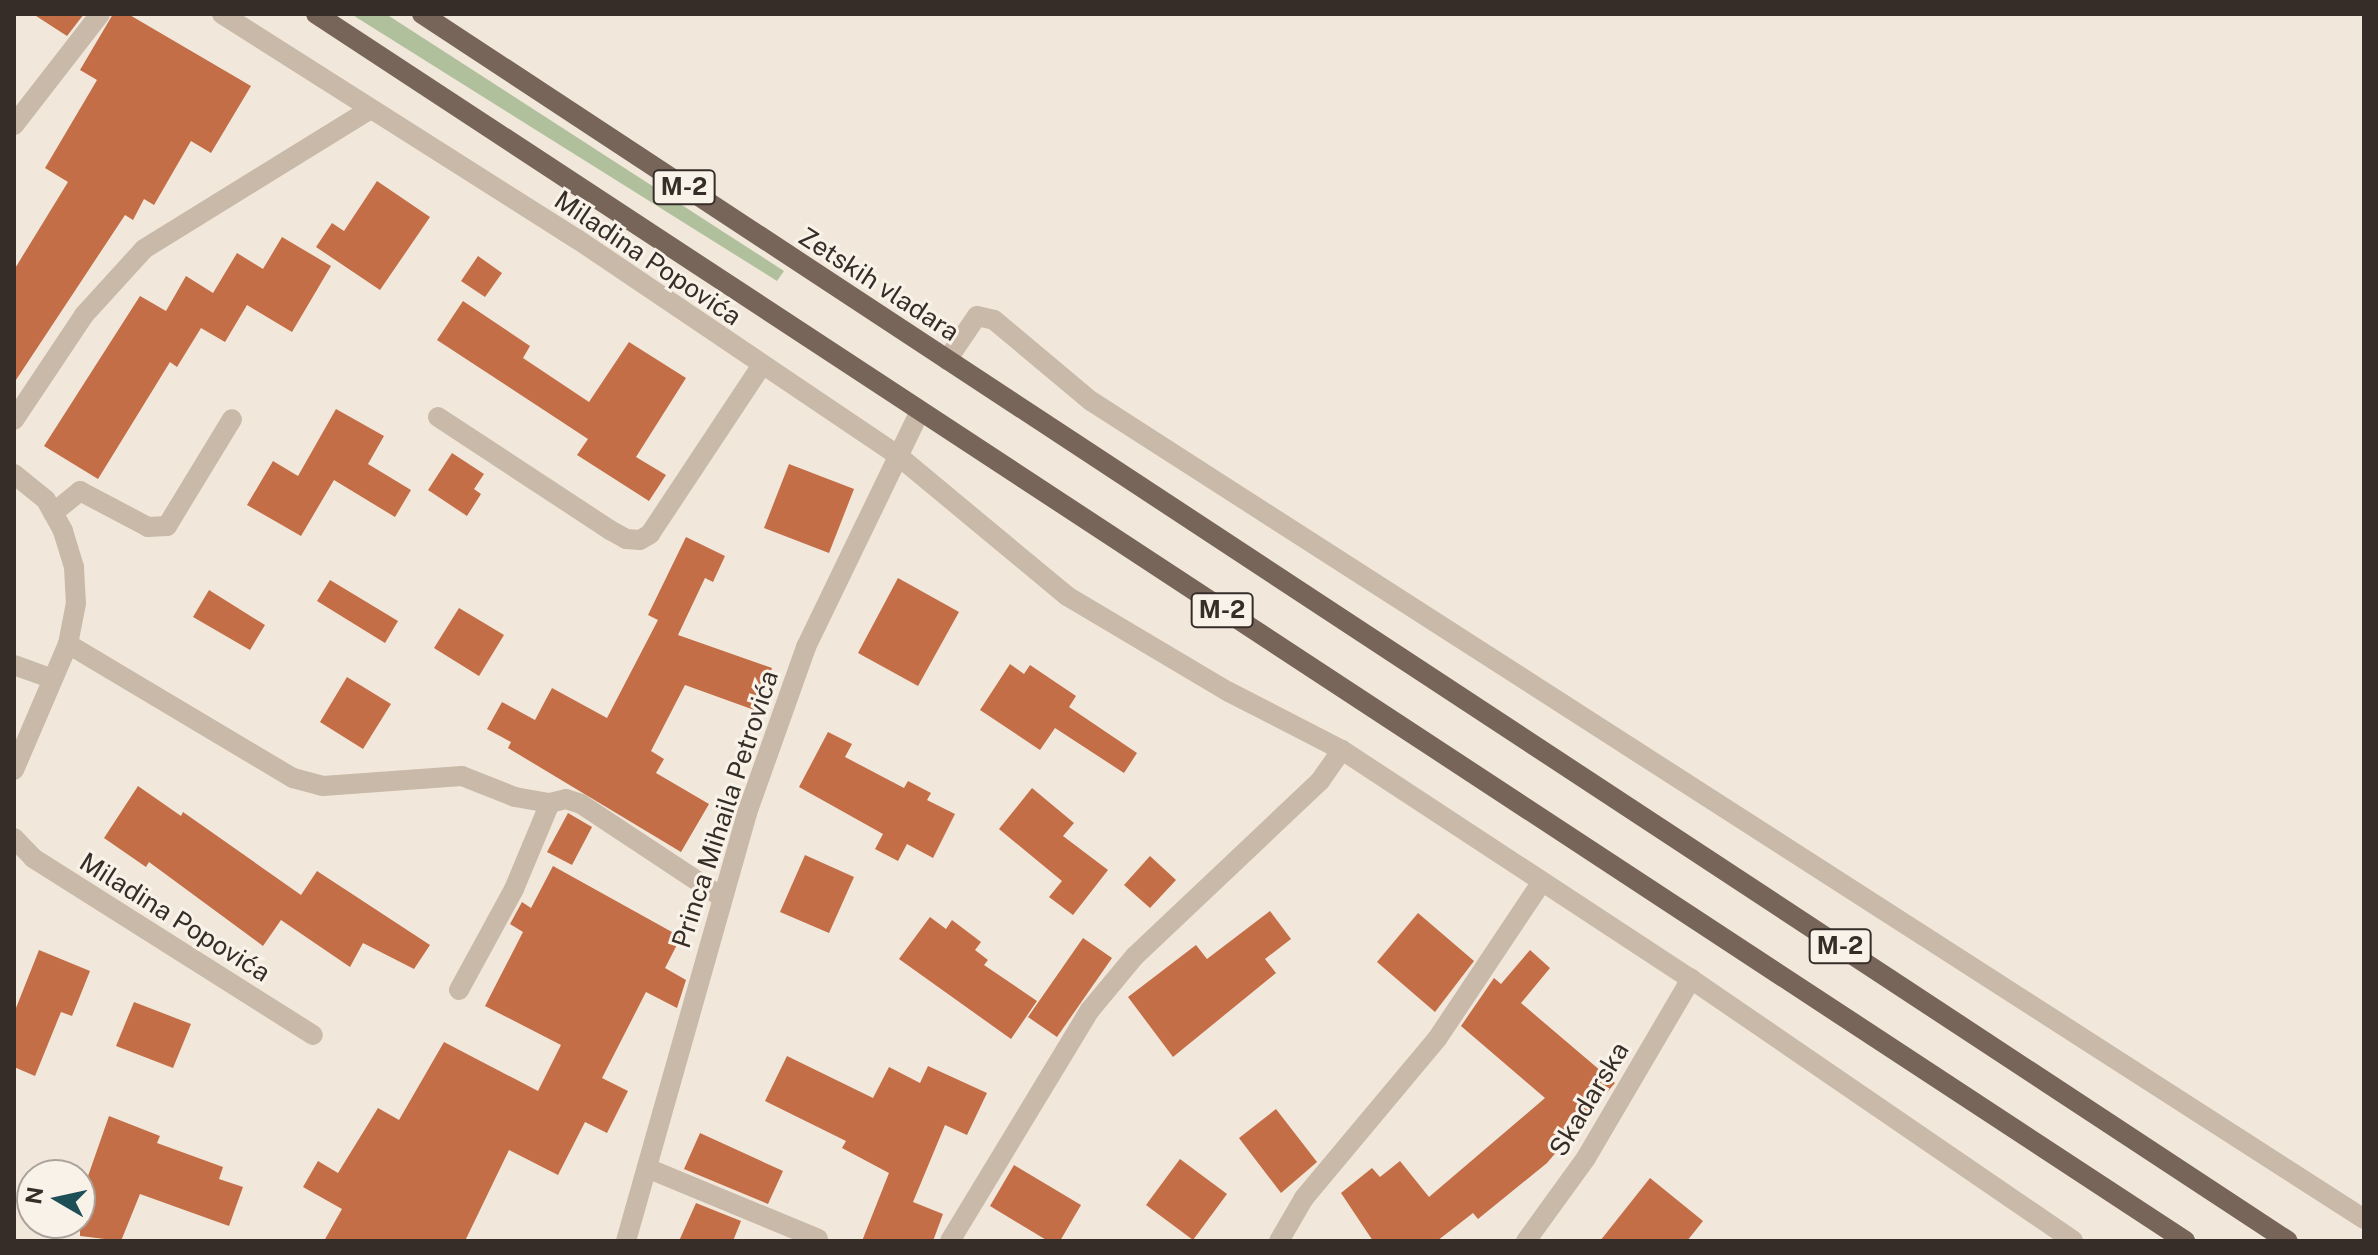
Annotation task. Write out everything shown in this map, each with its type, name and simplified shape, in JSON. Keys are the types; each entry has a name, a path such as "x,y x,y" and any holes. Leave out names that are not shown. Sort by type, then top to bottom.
{"main road":[{"name":"M-2","path":"316,14 2185,1241"},
{"name":"Zetskih vladara","path":"422,14 2286,1240"}],"street":[{"path":"14,125 100,14"},
{"name":"Miladina Popovića","path":"222,14 577,239 896,454 1067,596 1229,692 1342,750 1691,979 2073,1241"},
{"path":"14,420 84,315 144,249 369,110"},
{"path":"947,360 977,316 994,320 1091,401 2364,1219"},
{"path":"438,417 610,530 626,539 640,540 650,534 762,365"},
{"name":"Princa Mihaila Petrovića","path":"626,1241 720,896 806,647 896,454 920,411"},
{"path":"53,513 80,491 148,527 167,526 232,419"},
{"path":"14,474 46,500 53,513 74,567 76,603 68,644 14,770"},
{"path":"68,644 293,778 323,786 462,776 515,797 550,803 566,799 581,804 720,896"},
{"path":"14,665 53,679"},
{"path":"950,1241 1090,1010 1135,956 1320,781 1342,750"},
{"path":"459,990 514,889 550,803"},
{"name":"Miladina Popovića","path":"14,838 33,858 313,1035"},
{"path":"1279,1241 1304,1198 1437,1039 1541,883"},
{"name":"Skadarska","path":"1526,1241 1586,1158 1691,979"},
{"path":"647,1168 818,1239"}],"green space":[{"path":"351,14 386,14 784,271 777,281"}],"building":[{"path":"33,14 84,14 67,36"},
{"path":"113,14 128,14 251,86 211,153 191,141 154,205 144,199 133,220 125,215 14,383 14,270 68,182 45,168 97,80 80,70"},
{"path":"377,181 430,217 380,290 316,247 332,223 344,231"},
{"path":"282,237 331,266 292,332 247,305 225,342 201,328 177,367 170,362 98,479 44,446 140,296 166,311 186,276 213,293 237,253 263,269"},
{"path":"478,256 502,273 485,297 461,281"},
{"path":"463,301 530,346 523,358 589,402 629,342 686,378 636,457 666,475 649,501 577,455 588,439 437,340"},
{"path":"336,409 384,436 368,464 411,490 395,517 334,480 301,536 247,505 273,461 298,476"},
{"path":"452,453 484,474 474,489 481,494 467,516 428,490"},
{"path":"789,464 854,489 829,553 764,528"},
{"path":"686,537 725,556 713,582 705,578 678,635 772,668 757,711 685,685 651,751 664,759 656,773 709,804 681,852 508,748 511,742 487,729 502,702 535,720 552,688 607,718 658,620 648,615"},
{"path":"898,578 959,612 918,686 858,653"},
{"path":"330,580 398,621 385,643 317,601"},
{"path":"209,590 265,625 250,650 193,617"},
{"path":"459,608 504,635 479,676 434,648"},
{"path":"1010,664 1024,674 1030,665 1076,696 1069,707 1137,753 1124,773 1055,728 1040,750 980,710"},
{"path":"347,677 391,704 363,749 320,722"},
{"path":"828,732 852,744 845,757 904,788 908,781 931,793 927,800 955,814 933,858 907,844 898,861 875,849 883,834 799,787"},
{"path":"138,786 181,816 183,812 301,895 317,871 430,945 414,969 363,943 350,967 281,920 263,946 149,862 146,867 104,838"},
{"path":"1032,788 1074,823 1063,836 1108,870 1073,915 1049,897 1062,881 999,829"},
{"path":"568,813 592,827 572,865 547,852"},
{"path":"805,855 854,877 829,933 780,912"},
{"path":"1150,856 1176,880 1150,908 1124,885"},
{"path":"553,866 681,937 665,968 686,980 677,1008 646,992 602,1078 628,1091 607,1133 585,1122 558,1175 509,1150 465,1241 324,1241 342,1209 303,1187 318,1161 338,1173 378,1108 399,1120 444,1042 538,1091 561,1045 485,1006 523,932 510,924 522,902 531,908"},
{"path":"1270,911 1291,939 1265,959 1276,973 1173,1057 1128,997 1196,945 1207,959"},
{"path":"1418,913 1474,961 1435,1012 1377,962"},
{"path":"930,917 946,929 952,920 981,942 975,950 988,960 984,965 1037,1001 1011,1039 899,959"},
{"path":"1083,938 1112,958 1057,1037 1028,1017"},
{"path":"39,950 90,971 72,1016 61,1012 35,1076 14,1067 14,1013"},
{"path":"1530,950 1550,968 1521,1003 1615,1083 1547,1163 1478,1219 1473,1213 1437,1241 1373,1241 1341,1193 1372,1168 1380,1177 1400,1161 1429,1197 1545,1098 1461,1026 1494,978 1501,984"},
{"path":"134,1002 191,1024 173,1068 116,1046"},
{"path":"787,1056 873,1098 889,1067 920,1083 928,1066 987,1093 967,1135 945,1125 913,1202 943,1214 933,1241 862,1241 889,1173 842,1148 846,1141 765,1101"},
{"path":"1276,1109 1317,1162 1281,1193 1239,1138"},
{"path":"109,1116 160,1136 157,1143 223,1167 219,1179 243,1187 229,1226 140,1194 121,1241 96,1238 94,1159"},
{"path":"700,1133 783,1171 768,1204 684,1169"},
{"path":"1180,1159 1227,1194 1193,1240 1146,1205"},
{"path":"1014,1165 1081,1205 1060,1241 1048,1241 990,1206"},
{"path":"1650,1178 1703,1221 1687,1241 1600,1241"},
{"path":"696,1203 741,1221 733,1241 679,1241"}]}
